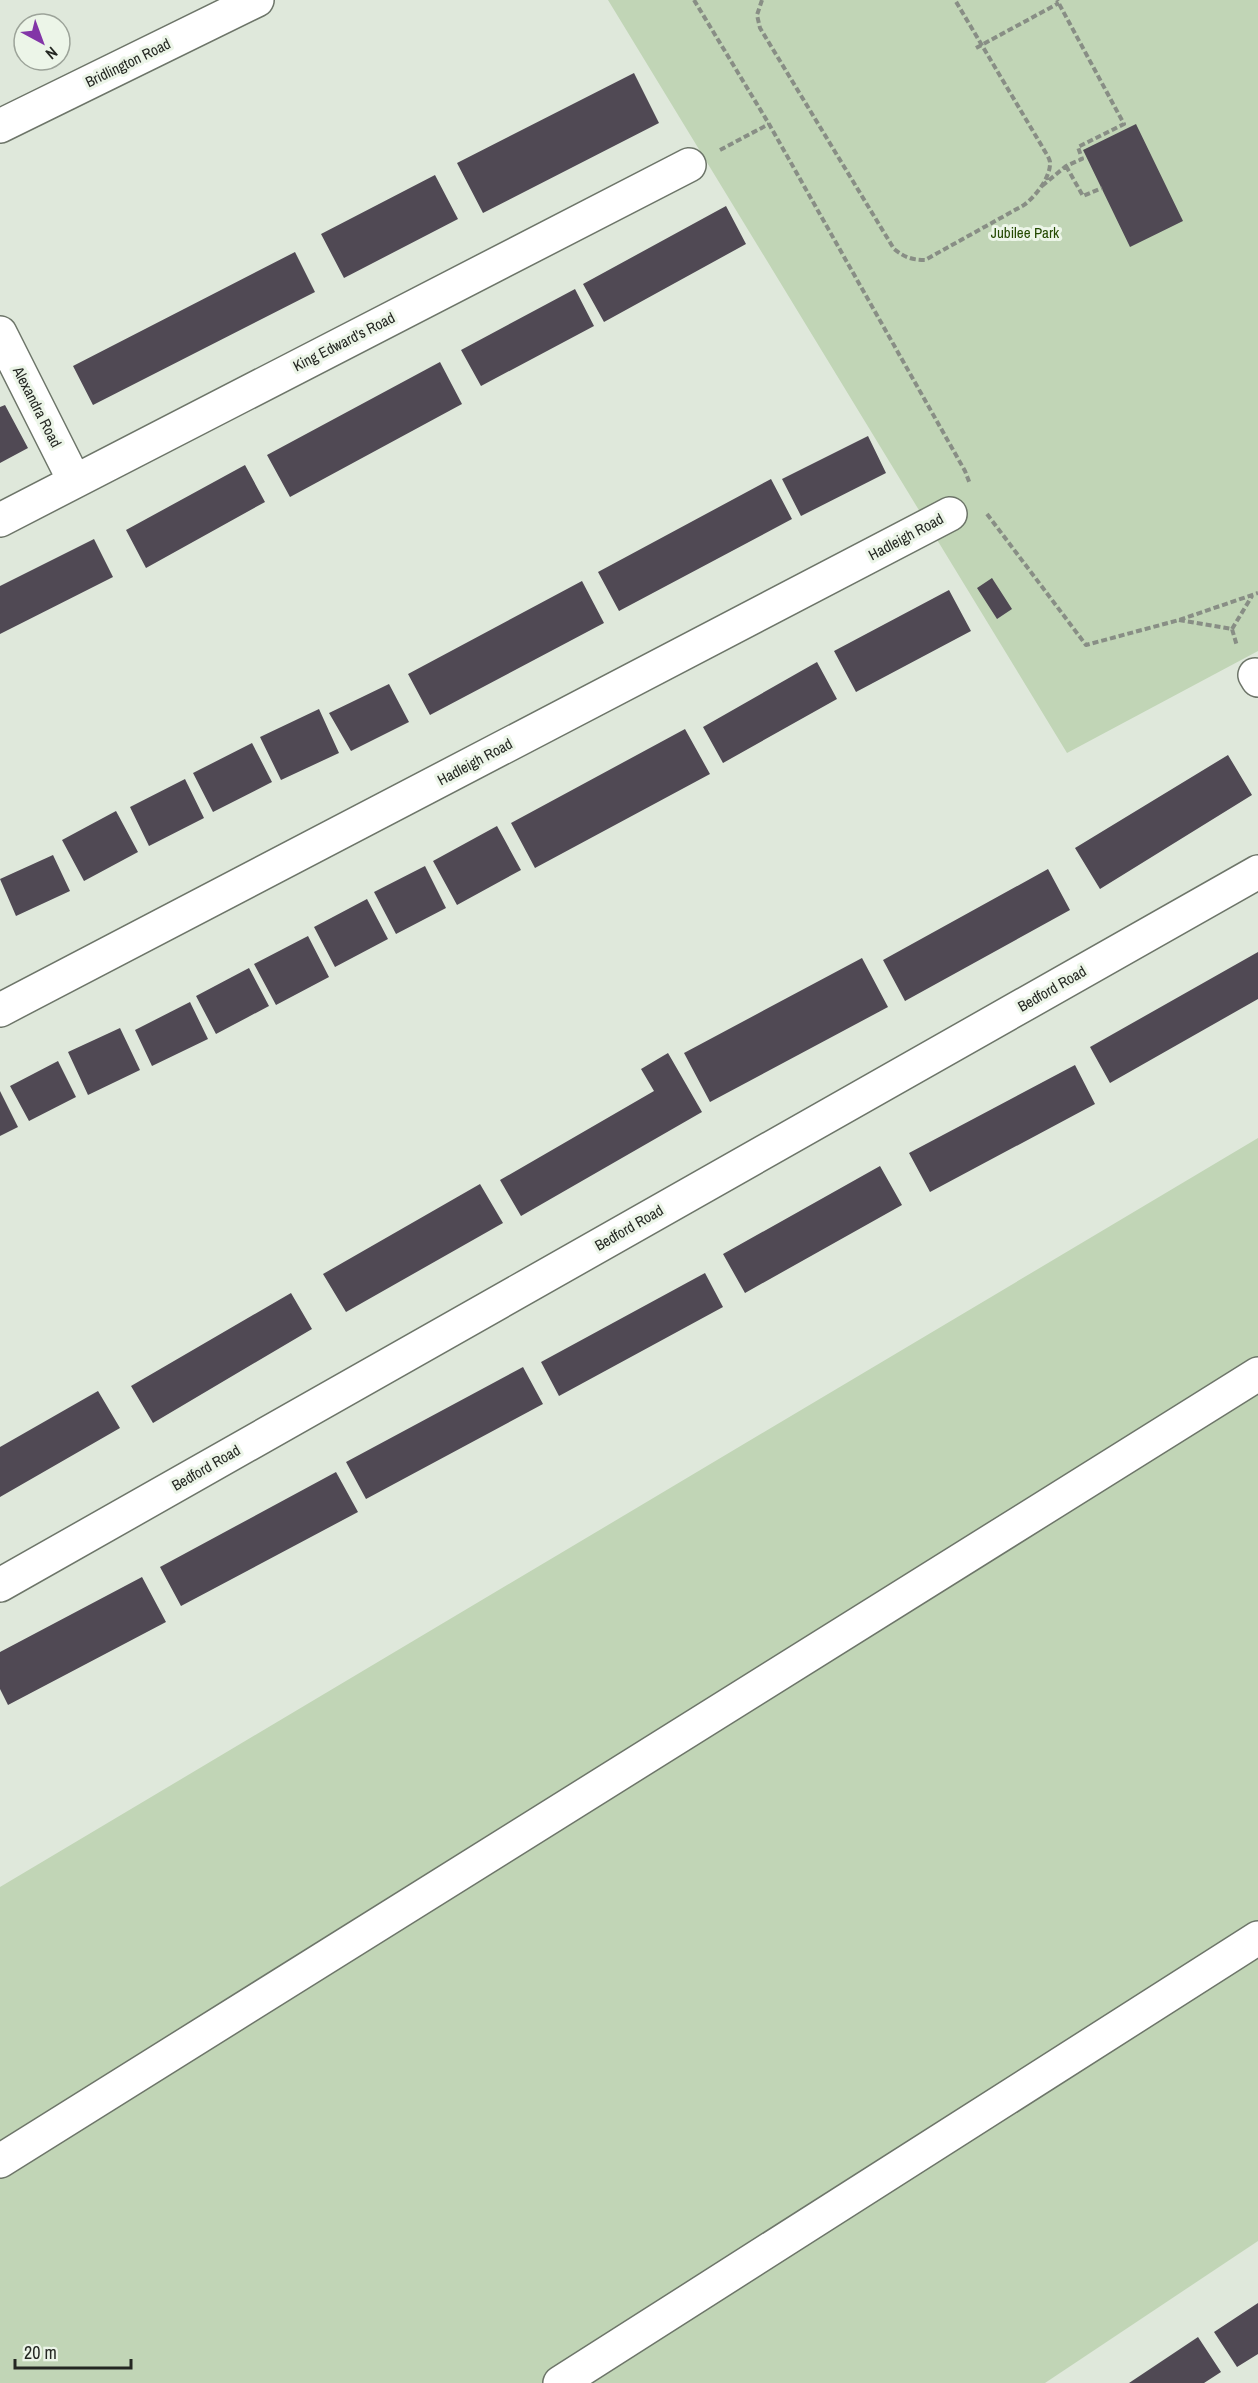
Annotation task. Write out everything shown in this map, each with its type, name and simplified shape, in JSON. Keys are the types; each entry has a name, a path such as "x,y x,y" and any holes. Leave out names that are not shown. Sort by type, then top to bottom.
{"street":[{"name":"Bridlington Road","path":"0,126 257,0"},
{"name":"King Edward's Road","path":"0,520 689,165"},
{"name":"Alexandra Road","path":"0,333 74,480"},
{"name":"Hadleigh Road","path":"0,1010 950,514"},
{"name":"Bedford Road","path":"0,1585 1258,872"},
{"path":"0,2161 1258,1374"},
{"path":"560,2383 1258,1938"}],"path":[{"path":"694,0 769,124 965,471 973,490"},
{"path":"762,0 757,15 760,28 894,249 914,260 925,260 1032,200 1048,171 1050,161 979,46 955,0"},
{"path":"979,46 1058,2 1124,124 1078,147 1082,159 1066,166 1040,188"},
{"path":"689,165 769,124"},
{"path":"1066,166 1083,196 1102,188"},
{"path":"982,508 1086,645 1179,620 1258,593"},
{"path":"1232,629 1253,596"},
{"path":"1179,620 1232,629"},
{"path":"1232,629 1242,660 1257,678"}],"green space":[{"name":"Jubilee Park","path":"608,0 1258,0 1258,651 1067,753"},
{"path":"1258,1138 1258,2241 1045,2383 0,2383 0,1887"}],"building":[{"path":"634,73 659,123 483,213 457,163"},
{"path":"1136,124 1183,221 1130,247 1083,150"},
{"path":"435,175 458,219 344,278 321,234"},
{"path":"726,206 746,244 604,322 583,284"},
{"path":"295,252 315,292 93,405 73,366"},
{"path":"575,289 594,326 481,386 461,350"},
{"path":"440,362 462,404 290,497 267,455"},
{"path":"5,405 28,448 0,463 0,407"},
{"path":"868,436 886,473 801,516 782,479"},
{"path":"245,465 265,502 146,568 126,530"},
{"path":"771,479 792,519 619,611 598,572"},
{"path":"94,539 113,577 0,634 0,586"},
{"path":"992,578 1012,609 997,619 977,588"},
{"path":"582,581 604,623 430,715 408,674"},
{"path":"949,590 971,631 856,692 834,651"},
{"path":"817,662 837,699 723,763 703,727"},
{"path":"389,684 409,722 351,751 329,713"},
{"path":"319,709 339,753 281,780 260,737"},
{"path":"685,729 710,774 535,868 511,823"},
{"path":"252,743 272,782 213,812 193,773"},
{"path":"1228,755 1252,795 1100,889 1075,848"},
{"path":"185,779 204,818 149,846 130,807"},
{"path":"116,811 138,852 84,881 62,840"},
{"path":"497,826 521,870 457,905 433,861"},
{"path":"53,855 70,891 16,916 0,879"},
{"path":"425,866 446,908 396,934 374,892"},
{"path":"1048,869 1070,910 905,1001 883,960"},
{"path":"367,899 388,939 335,967 314,927"},
{"path":"308,936 329,977 276,1005 254,964"},
{"path":"1258,952 1258,999 1110,1083 1090,1047"},
{"path":"862,958 888,1007 710,1102 684,1053"},
{"path":"249,968 269,1006 216,1034 196,996"},
{"path":"190,1002 208,1039 152,1066 135,1030"},
{"path":"120,1028 140,1070 88,1095 68,1052"},
{"path":"668,1053 702,1112 521,1216 500,1180 654,1091 641,1069"},
{"path":"58,1061 76,1097 29,1121 10,1086"},
{"path":"1075,1065 1095,1104 930,1192 909,1153"},
{"path":"0,1091 18,1127 0,1136"},
{"path":"880,1166 902,1205 745,1293 723,1254"},
{"path":"480,1184 503,1223 346,1312 323,1274"},
{"path":"705,1273 723,1307 559,1396 541,1362"},
{"path":"291,1293 312,1329 153,1423 131,1386"},
{"path":"523,1367 543,1404 366,1499 346,1462"},
{"path":"98,1391 120,1428 0,1497 0,1447"},
{"path":"336,1472 358,1512 181,1606 160,1567"},
{"path":"142,1577 166,1622 8,1705 0,1689 0,1652"},
{"path":"1258,2303 1258,2354 1237,2367 1214,2332"},
{"path":"1198,2337 1221,2372 1204,2383 1129,2383"}]}
